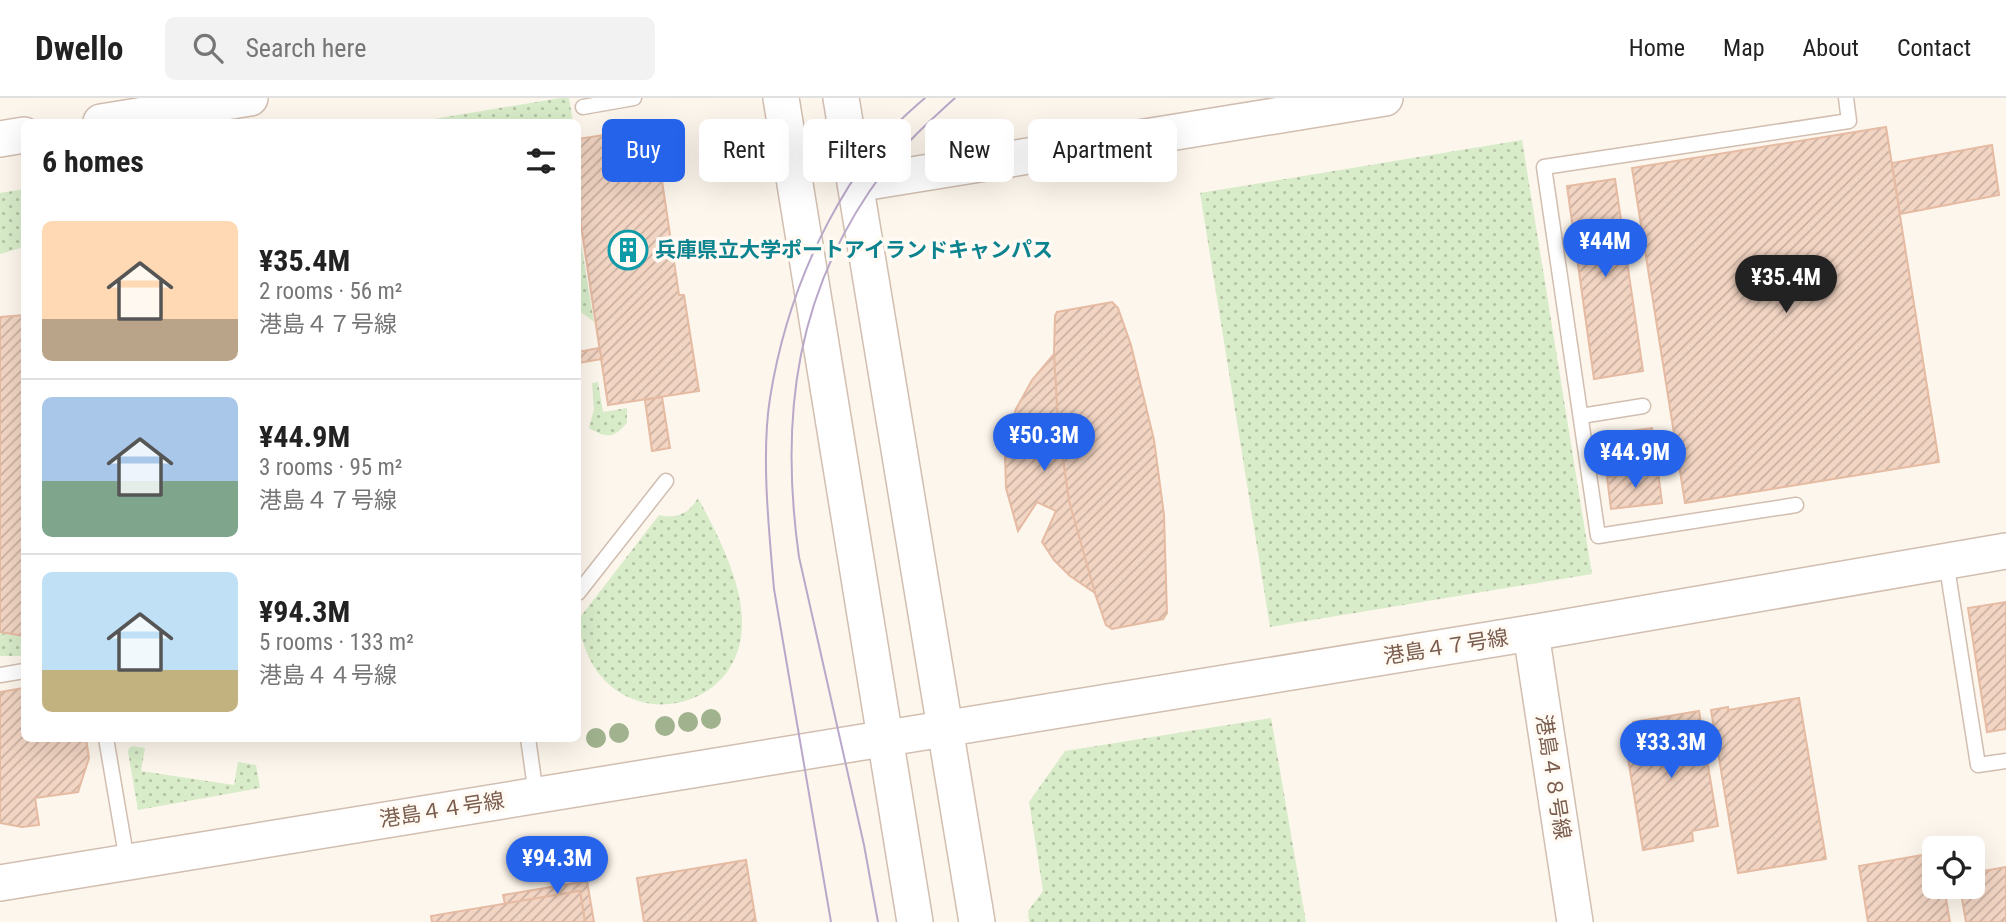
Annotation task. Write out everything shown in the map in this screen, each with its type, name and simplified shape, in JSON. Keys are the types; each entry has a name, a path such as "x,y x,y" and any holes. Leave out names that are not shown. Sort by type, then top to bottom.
{"street":[{"path":"120,119 250,98"},
{"path":"781,98 915,922"},
{"path":"841,98 977,922"},
{"path":"856,184 1385,98"},
{"path":"0,139 21,136"},
{"name":"港島４７号線","path":"885,738 1531,633 2006,551"},
{"name":"港島４８号線","path":"1531,633 1574,922"},
{"name":"港島４４号線","path":"0,883 885,738"}],"lane":[{"path":"583,107 634,98"},
{"path":"1796,505 1598,536 1544,167 1849,121 1846,98"},
{"path":"1581,416 1643,406"},
{"path":"581,589 666,481"},
{"path":"1946,561 1978,765 2006,761"},
{"path":"0,675 21,672"},
{"path":"107,742 127,863"},
{"path":"529,742 536,795"}],"green space":[{"path":"569,98 572,119 434,119"},
{"path":"1522,140 1592,574 1270,627 1200,193"},
{"path":"21,190 21,248 0,254 0,193"},
{"path":"581,244 594,322 581,312"},
{"path":"598,382 603,412 627,408 627,423 618,432 609,435 589,428 594,409 592,383"},
{"path":"698,498 721,542 734,575 742,624 736,655 721,679 699,695 674,704 647,703 621,693 599,674 581,636 581,616 659,515 681,514"},
{"path":"0,633 21,636 21,656 0,656"},
{"path":"1271,718 1306,922 1029,922 1028,911 1043,891 1029,802 1065,751"},
{"path":"133,746 145,748 141,771 234,785 238,762 256,765 260,788 138,810 128,752"}],"building":[{"path":"1886,127 1939,462 1685,503 1632,168"},
{"name":"兵庫県立大学ポートアイランドキャンパス","path":"602,135 602,182 662,182 679,295 684,295 699,391 608,405 581,225 581,139"},
{"path":"1992,145 1999,195 1900,214 1892,163"},
{"path":"1615,179 1643,371 1594,379 1567,186"},
{"path":"1112,302 1118,308 1131,345 1154,440 1164,515 1167,613 1163,619 1112,629 1106,625 1085,565 1069,501 1058,425 1054,354 1057,312"},
{"path":"21,315 21,636 0,632 0,317"},
{"path":"599,348 602,359 581,362 581,351"},
{"path":"1054,354 1058,425 1069,501 1095,593 1070,576 1054,560 1042,542 1056,511 1037,502 1018,531 1006,488 1005,454 1016,409 1032,380"},
{"path":"662,397 670,448 652,451 645,400"},
{"path":"1652,428 1656,456 1604,464 1600,435"},
{"path":"1658,471 1662,503 1611,509 1607,477"},
{"path":"2006,602 2006,729 1987,732 1968,608"},
{"path":"21,688 21,742 87,742 89,758 78,792 35,798 39,825 22,827 0,823 0,692"},
{"path":"1799,698 1826,859 1738,873 1711,710 1728,707 1728,710"},
{"path":"1699,711 1718,826 1692,831 1693,841 1643,850 1627,752 1638,750 1633,722"},
{"path":"1922,855 1922,899 1946,899 1950,922 1868,922 1859,866"},
{"path":"746,860 756,922 644,922 637,878"},
{"path":"2006,867 2006,922 1966,922 1962,899 1985,899 1985,871"},
{"path":"587,881 594,922 585,922 580,891 505,904 503,895"},
{"path":"580,891 585,922 432,922 431,916"}],"tram line":[{"path":"831,922 774,589 767,493 767,420 782,342 799,288 821,236 869,155 895,125 925,98"},
{"path":"878,922 864,845 799,557 791,453 794,403 801,355 813,307 831,261 854,215 900,151 955,98"}],"place":[{"name":"兵庫県立大学ポートアイランドキャンパス","path":"628,250"}]}
